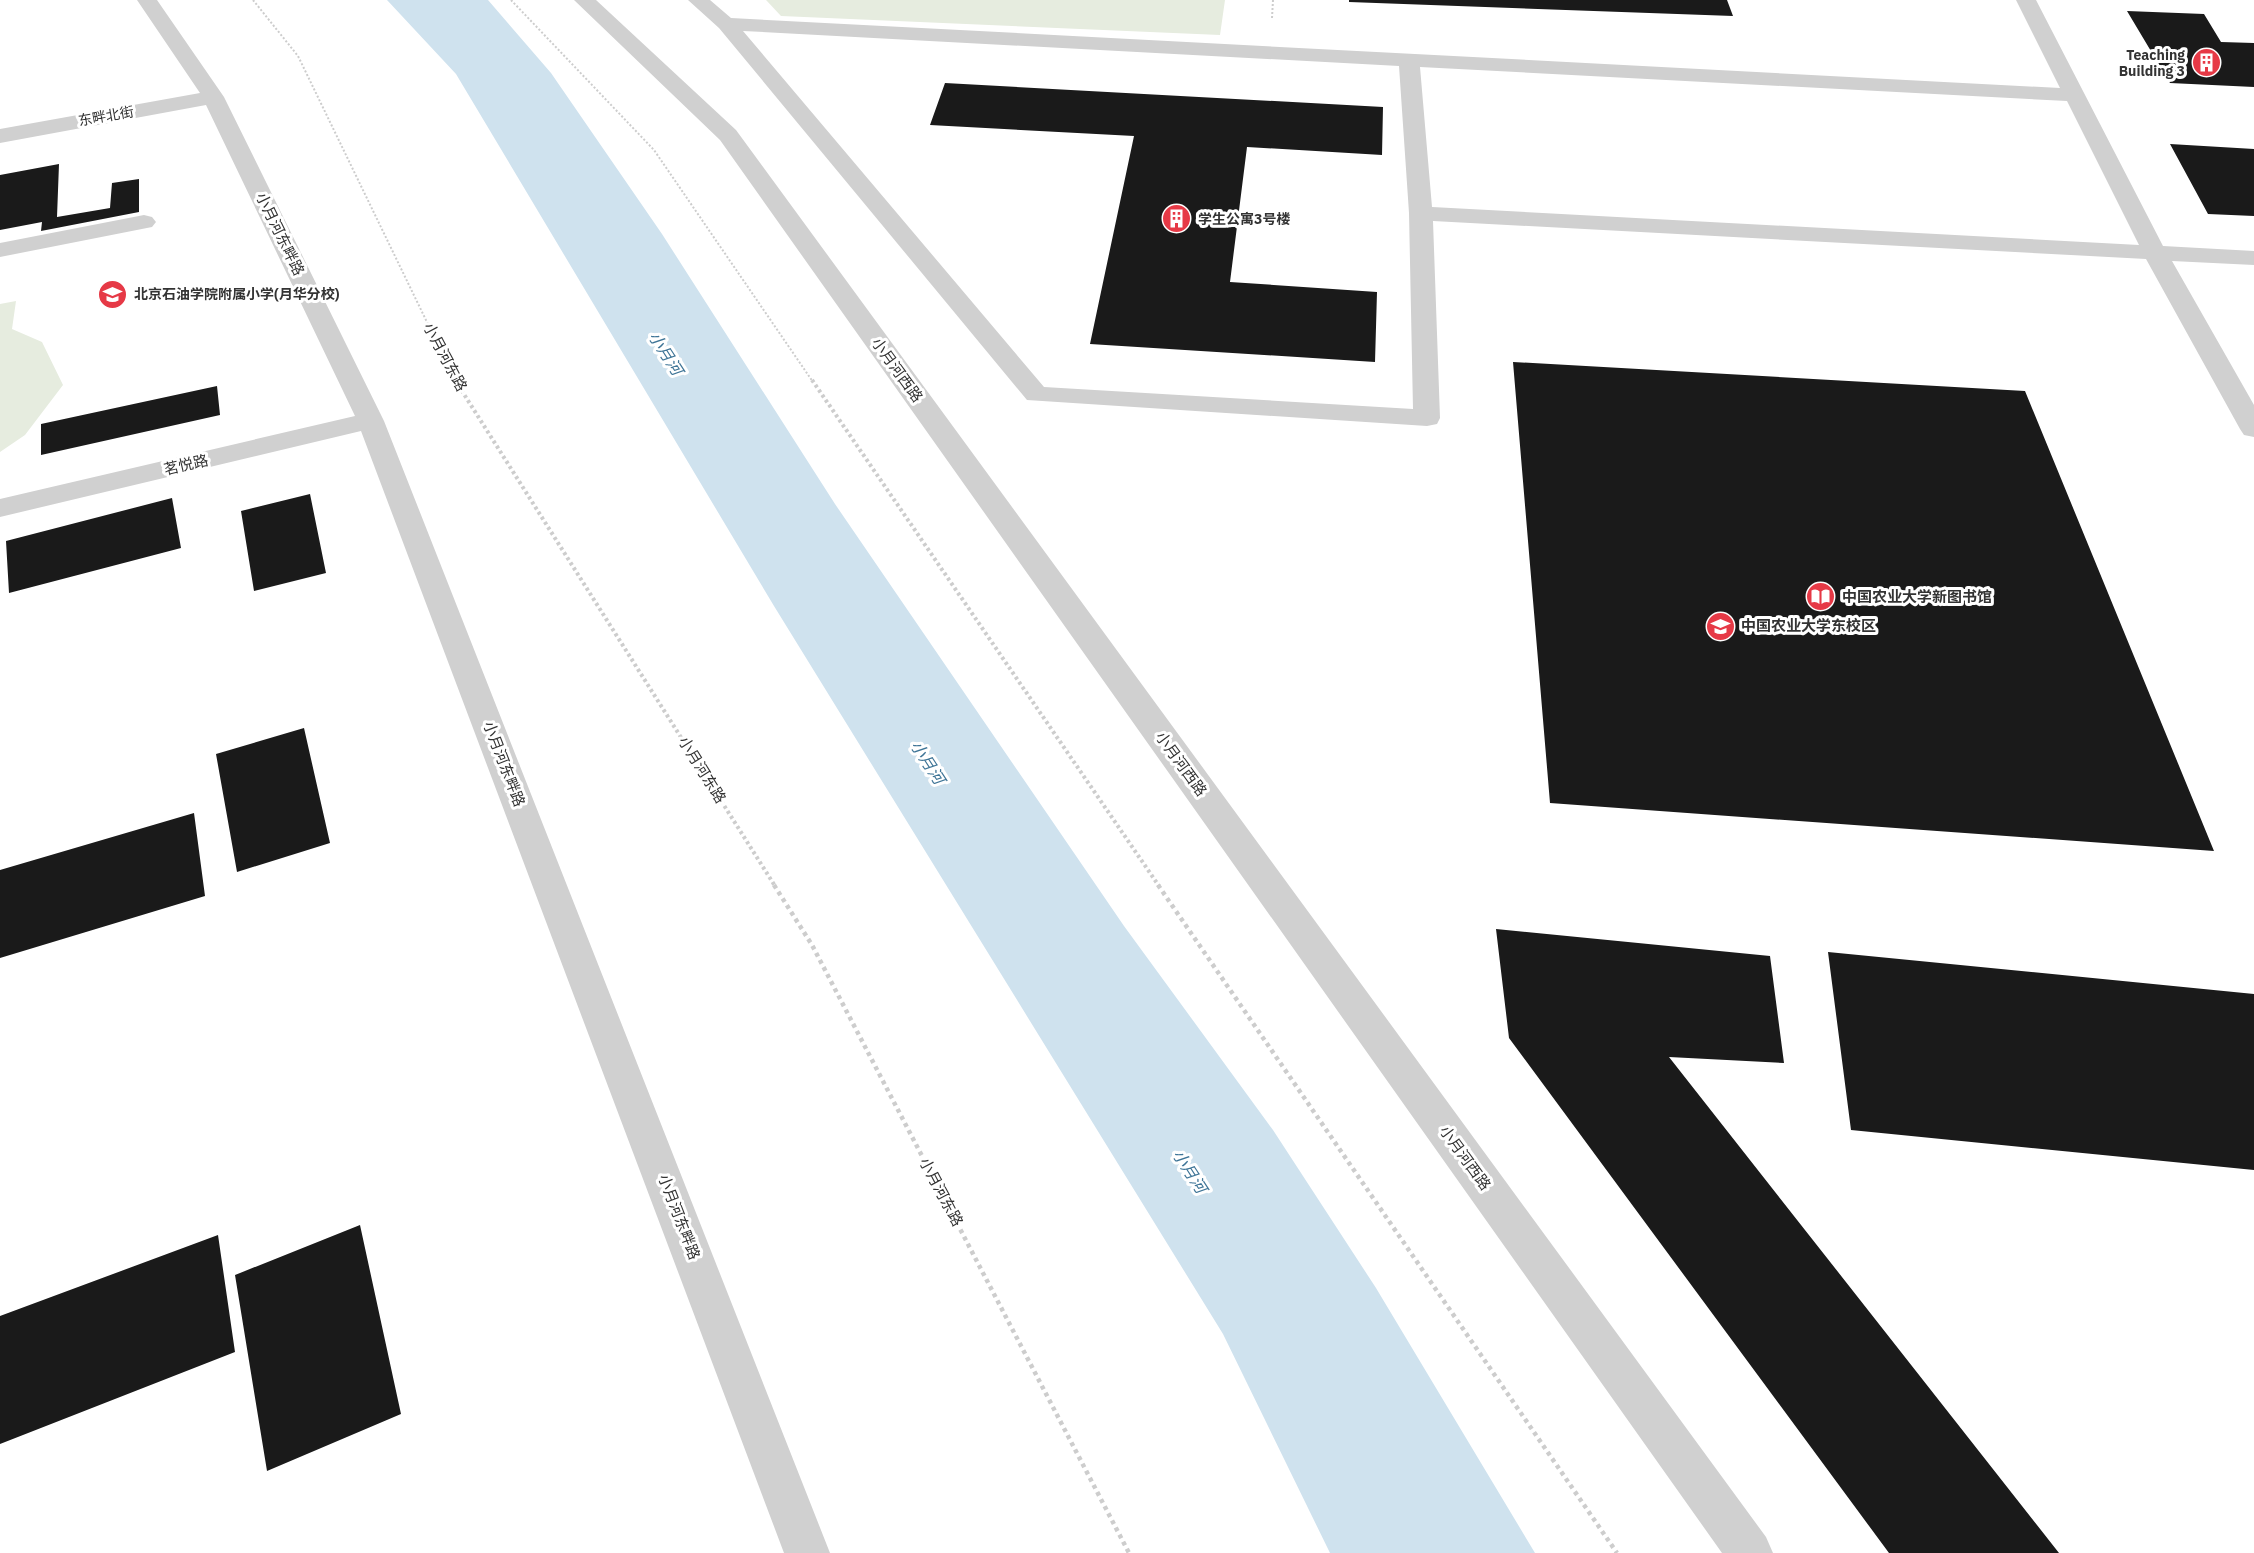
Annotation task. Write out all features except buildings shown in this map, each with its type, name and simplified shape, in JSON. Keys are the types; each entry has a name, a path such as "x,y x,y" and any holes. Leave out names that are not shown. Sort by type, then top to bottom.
{"street":[{"name":"小月河东畔路","path":"147,0 213,97 371,421 807,1553"},
{"name":"小月河西路","path":"584,0 728,135 1750,1553"},
{"path":"698,0 726,24 1036,394 1427,418 1421,213 1409,59"},
{"path":"2026,0 2155,253 2254,429"},
{"path":"726,24 2074,95"},
{"name":"东畔北街","path":"0,136 213,97"},
{"path":"1421,213 2254,258"},
{"path":"0,250 144,222"},
{"name":"茗悦路","path":"0,508 371,421"}],"path":[{"name":"小月河东路","path":"253,0 298,56 452,375 812,945 1129,1553"},
{"path":"511,0 654,150 1617,1553"}],"shaded area":[{"path":"766,0 1225,0 1220,35 781,16"},
{"path":"16,301 12,329 42,342 63,385 25,435 0,452 0,304"}],"water":[{"name":"小月河","path":"387,0 488,0 551,73 662,234 835,504 1124,926 1273,1130 1376,1288 1535,1553 1330,1553 1223,1334 774,606 456,74"}],"place":[{"name":"Teaching Building 3","path":"2206,63"},
{"name":"学生公寓3号楼","path":"1177,219"},
{"name":"北京石油学院附属小学(月华分校)","path":"113,294"},
{"name":"中国农业大学新图书馆","path":"1821,597"},
{"name":"中国农业大学东校区","path":"1720,626"}]}
